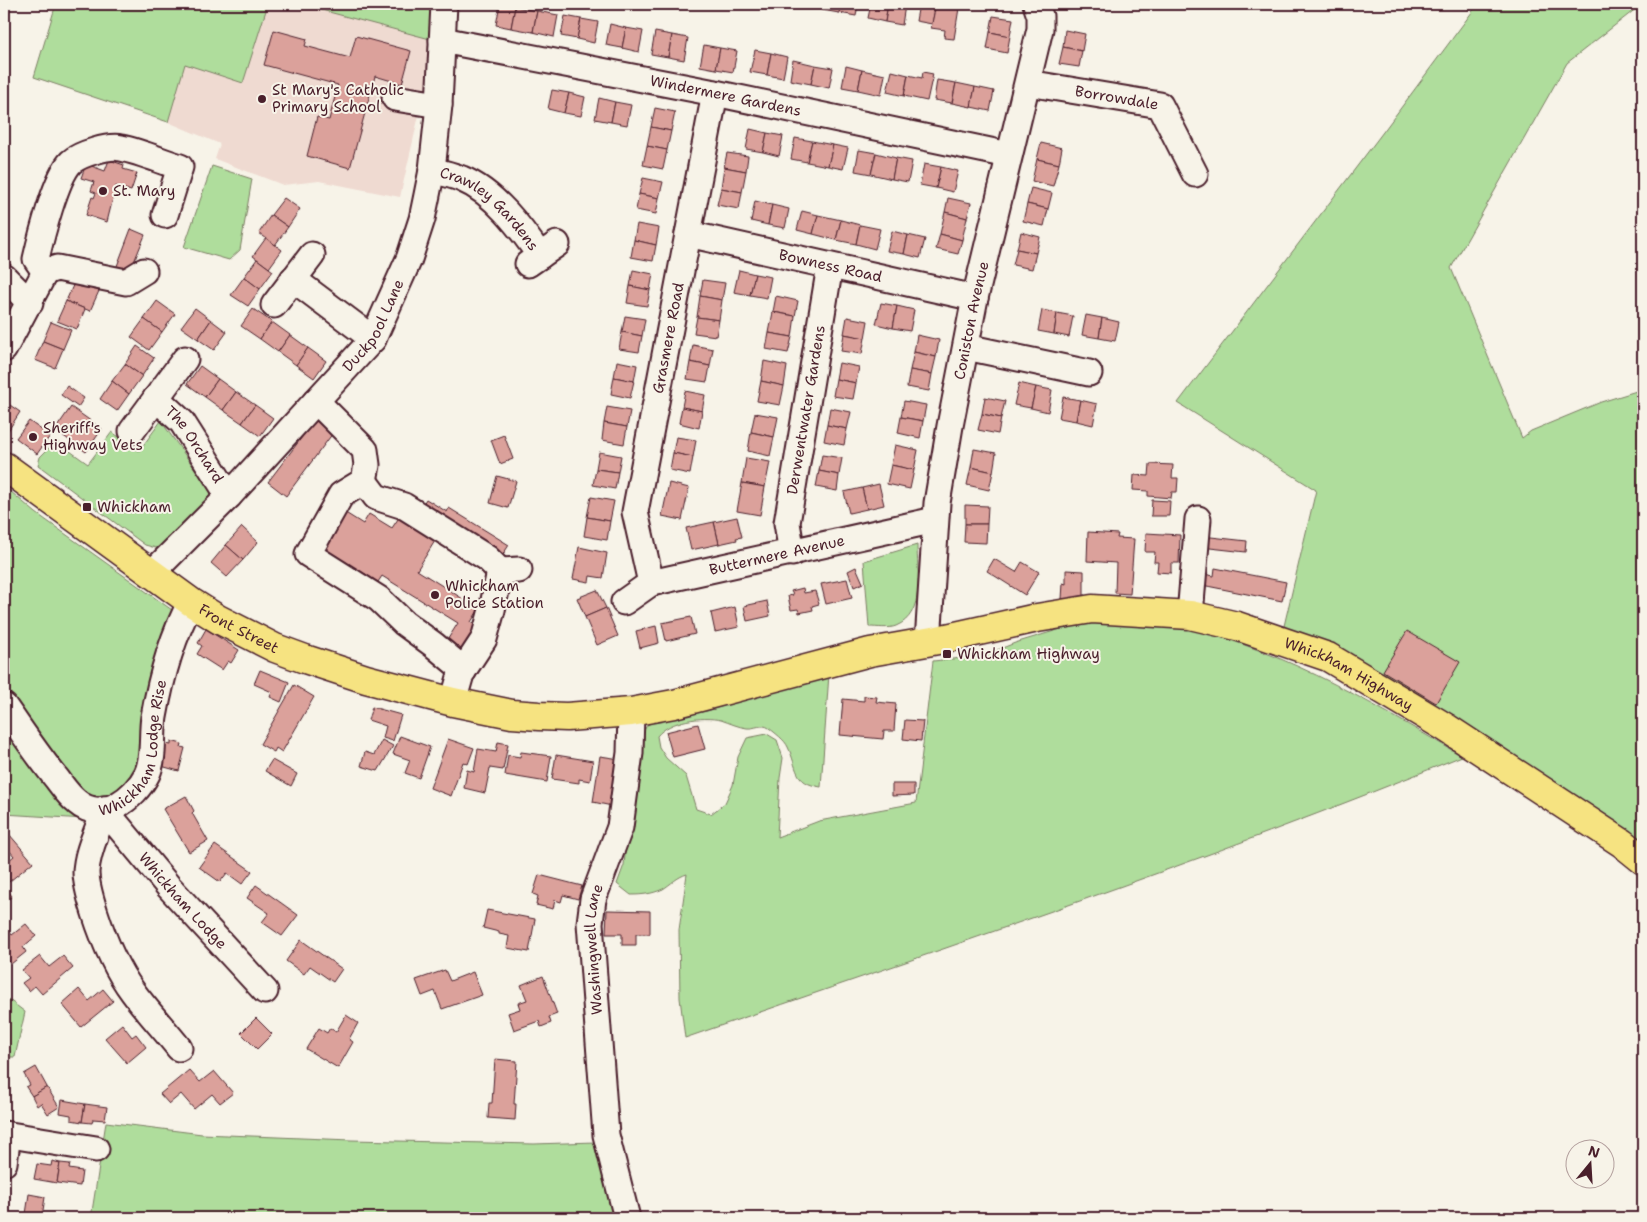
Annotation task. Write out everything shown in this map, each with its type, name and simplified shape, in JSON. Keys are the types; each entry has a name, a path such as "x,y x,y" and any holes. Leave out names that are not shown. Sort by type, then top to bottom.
{"main road":[{"name":"Front Street","path":"4,466 190,602 247,634 296,656 366,679 453,702 512,714"},
{"name":"Whickham Highway","path":"512,714 566,716 631,712 674,704 870,652 928,642 1037,618 1092,609 1190,615 1237,626 1328,658 1445,727 1622,843 1643,860"}],"street":[{"name":"Duckpool Lane","path":"151,574 229,496 373,339 409,259 422,219 432,170 439,105 444,4"},
{"name":"Coniston Avenue","path":"928,642 935,520 950,426 975,298 1040,29 1038,4"},
{"name":"Windermere Gardens","path":"442,40 715,93 1009,155"},
{"name":"Borrowdale","path":"1028,83 1160,105 1195,174"},
{"name":"Grasmere Road","path":"651,583 635,512 715,93"},
{"path":"395,98 439,105"},
{"path":"45,272 36,259 42,231 60,180 71,162 98,149 120,148 180,167 165,215"},
{"name":"Crawley Gardens","path":"432,170 464,179 491,197 519,226 542,255"},
{"name":"Bowness Road","path":"688,234 975,298"},
{"path":"274,305 312,255"},
{"name":"Derwentwater Gardens","path":"792,553 787,523 830,266"},
{"path":"4,349 45,272 57,268 126,282 144,271"},
{"path":"4,277 30,302"},
{"path":"293,279 373,339"},
{"path":"966,347 1089,373"},
{"name":"The Orchard","path":"132,431 185,359"},
{"name":"The Orchard","path":"156,398 182,422 229,496"},
{"path":"316,401 365,450 367,465 364,481 376,497 404,506 486,558 510,570 492,610 484,639 464,670 453,702"},
{"path":"364,481 341,495 308,554 379,599 404,623 434,644 464,670"},
{"path":"1190,615 1198,519"},
{"name":"Buttermere Avenue","path":"624,602 651,583 935,520"},
{"name":"Whickham Lodge Rise","path":"180,1048 132,991 104,942 89,895 86,872 89,854 104,810 117,806 128,797 148,773 154,718 167,656 190,602"},
{"path":"4,706 40,759 77,802 91,810 104,810"},
{"name":"Washingwell Lane","path":"627,1218 606,1134 590,923 593,899 620,827 630,754 631,712"},
{"name":"Whickham Lodge","path":"104,810 169,887 265,991"},
{"path":"4,1163 6,1135 96,1149"}],"shaded area":[{"name":"St Mary's Catholic Primary School","path":"56,4 431,4 429,72 400,197 319,181 283,185 215,159 220,144 168,122 34,77"}],"green space":[{"path":"56,4 268,4 243,83 185,64 168,122 34,77"},
{"path":"299,4 431,4 430,39"},
{"path":"1478,4 1642,4 1567,63 1451,268 1522,438 1531,431 1601,402 1643,389 1643,848 1341,655 1284,626 1316,490 1178,403"},
{"path":"212,166 252,179 240,250 229,260 184,247"},
{"path":"161,421 214,496 168,542 156,548 145,545 38,465 40,457 56,441 88,464 112,432 139,451"},
{"path":"4,486 36,513 172,610 172,620 147,707 135,772 131,779 119,790 95,798 85,819 4,814 4,702 10,698 4,685"},
{"path":"917,545 918,590 912,612 906,620 896,626 886,628 869,627 864,561"},
{"path":"1087,621 1160,623 1201,632 1241,644 1317,675 1390,714 1462,756 1366,795 1173,868 685,1038 680,998 679,930 687,874 663,889 647,894 631,895 617,884 624,865 636,746 647,725 662,718 707,711 829,674 821,787 805,782 801,778 787,744 766,727 747,728 721,720 696,719 670,726 657,736 659,747 666,758 686,776 696,809 711,814 725,803 733,785 738,757 747,738 767,734 777,740 783,758 777,837 819,821 916,803 933,661 982,656 1015,643"},
{"path":"4,996 25,1012 15,1057 4,1057"},
{"path":"106,1122 202,1134 351,1140 534,1144 596,1142 614,1218 91,1218"}],"building":[{"path":"500,4 515,7 511,28 496,25"},
{"path":"792,4 809,4 808,7"},
{"path":"823,4 841,4 839,13 822,10"},
{"path":"841,4 858,4 856,16 839,13"},
{"path":"871,4 888,4 885,22 868,18"},
{"path":"888,4 905,5 902,25 885,22"},
{"path":"919,4 936,4 932,24 916,21"},
{"path":"936,4 959,8 954,39 944,38 945,30 931,28"},
{"path":"515,7 537,11 533,32 511,28"},
{"path":"537,11 558,15 554,37 533,32"},
{"path":"565,16 581,19 577,39 561,36"},
{"path":"993,16 1013,19 1010,36 990,32"},
{"path":"581,19 598,22 594,43 577,39"},
{"path":"610,24 626,28 622,48 606,45"},
{"path":"626,28 643,31 639,52 622,48"},
{"path":"274,30 307,39 305,46 350,58 356,36 411,51 402,84 375,76 350,168 307,156 317,117 329,120 338,85 264,65"},
{"path":"1065,30 1085,34 1082,51 1063,47"},
{"path":"655,32 672,35 668,57 651,54"},
{"path":"990,32 1010,36 1007,53 987,49"},
{"path":"672,35 688,38 684,60 668,57"},
{"path":"704,45 720,48 716,69 700,66"},
{"path":"1063,47 1082,51 1079,67 1059,64"},
{"path":"720,48 737,51 733,72 716,69"},
{"path":"755,50 771,53 767,75 750,72"},
{"path":"771,53 787,57 783,78 767,75"},
{"path":"793,60 815,65 811,84 790,80"},
{"path":"815,65 833,68 829,88 811,84"},
{"path":"846,66 862,70 858,90 842,87"},
{"path":"862,70 885,75 881,95 858,90"},
{"path":"892,71 908,75 904,96 887,92"},
{"path":"923,72 933,74 927,101 904,96 908,75 922,78"},
{"path":"937,80 956,83 952,103 934,100"},
{"path":"956,83 975,87 971,107 952,103"},
{"path":"975,87 994,91 990,111 971,107"},
{"path":"552,90 569,93 564,113 548,109"},
{"path":"569,93 585,97 581,116 564,113"},
{"path":"599,98 615,102 611,122 595,119"},
{"path":"615,102 631,105 627,125 611,122"},
{"path":"655,108 675,112 671,131 651,127"},
{"path":"651,127 671,131 667,150 647,146"},
{"path":"750,129 767,133 763,152 746,149"},
{"path":"767,133 783,136 779,156 763,152"},
{"path":"795,138 812,141 807,162 791,159"},
{"path":"812,141 833,145 828,166 807,162"},
{"path":"1041,143 1062,148 1059,164 1037,159"},
{"path":"833,145 848,148 843,169 828,166"},
{"path":"647,146 667,150 663,169 643,165"},
{"path":"859,150 876,153 871,174 855,171"},
{"path":"727,153 748,156 746,171 724,167"},
{"path":"876,153 896,158 892,179 871,174"},
{"path":"896,158 912,161 908,182 892,179"},
{"path":"1037,159 1059,164 1053,186 1032,181"},
{"name":"St. Mary","path":"109,160 124,165 123,169 137,173 131,191 116,186 107,222 86,215 92,197 94,198 96,193 91,191 94,182 81,178 86,164 105,171"},
{"path":"924,164 941,167 936,188 920,185"},
{"path":"724,167 746,171 742,192 721,188"},
{"path":"941,167 958,171 953,192 936,188"},
{"path":"643,178 663,182 659,198 639,194"},
{"path":"721,188 742,192 739,209 717,205"},
{"path":"1031,188 1052,193 1048,209 1027,204"},
{"path":"639,194 659,198 656,214 636,210"},
{"path":"284,198 300,209 288,227 271,215"},
{"path":"948,198 971,203 967,218 945,212"},
{"path":"755,201 772,205 768,225 751,221"},
{"path":"1027,204 1048,209 1044,226 1023,221"},
{"path":"772,205 789,209 785,228 768,225"},
{"path":"802,211 818,215 813,234 797,230"},
{"path":"945,212 967,218 962,240 940,234"},
{"path":"271,215 288,227 275,245 259,233"},
{"path":"818,215 841,220 836,240 813,234"},
{"path":"841,220 860,225 856,244 836,240"},
{"path":"637,224 659,228 656,245 634,240"},
{"path":"860,225 880,229 875,249 856,244"},
{"path":"131,229 145,235 127,279 114,274"},
{"path":"892,231 908,235 904,254 887,251"},
{"path":"1021,232 1040,237 1036,253 1017,249"},
{"path":"940,234 962,240 958,254 936,249"},
{"path":"908,235 925,239 920,258 904,254"},
{"path":"266,238 282,250 269,268 253,256"},
{"path":"634,240 656,245 653,261 631,257"},
{"path":"1017,249 1036,253 1032,269 1013,265"},
{"path":"257,259 273,271 260,289 244,277"},
{"path":"633,270 653,274 650,290 630,286"},
{"path":"739,270 755,274 750,295 734,292"},
{"path":"755,274 771,277 767,298 750,295"},
{"path":"244,277 260,289 248,306 231,295"},
{"path":"703,280 725,283 722,300 700,296"},
{"path":"75,281 99,291 90,311 66,301"},
{"path":"630,286 650,290 647,306 627,303"},
{"path":"700,296 722,300 719,320 697,317"},
{"path":"776,296 798,301 795,316 773,312"},
{"path":"66,301 85,309 77,329 57,321"},
{"path":"157,301 175,314 162,332 144,319"},
{"path":"881,303 897,306 893,328 876,324"},
{"path":"897,306 914,310 910,331 893,328"},
{"path":"195,308 211,320 198,339 181,327"},
{"path":"253,309 272,322 260,339 241,326"},
{"path":"1042,310 1057,313 1054,334 1038,331"},
{"path":"773,312 795,316 792,337 769,333"},
{"path":"1057,313 1073,316 1069,337 1054,334"},
{"path":"1086,315 1102,318 1099,338 1082,335"},
{"path":"625,316 645,319 642,336 622,332"},
{"path":"697,317 719,320 716,336 694,333"},
{"path":"847,317 868,321 865,338 844,334"},
{"path":"1102,318 1119,322 1115,341 1099,338"},
{"path":"144,319 162,332 149,350 131,337"},
{"path":"211,320 227,332 214,350 198,339"},
{"path":"51,322 71,330 63,349 43,341"},
{"path":"272,322 290,335 278,352 260,339"},
{"path":"622,332 642,336 639,352 619,349"},
{"path":"769,333 792,337 788,353 766,349"},
{"path":"844,334 865,338 862,354 841,351"},
{"path":"290,335 308,348 296,365 278,352"},
{"path":"917,335 939,340 936,357 914,352"},
{"path":"43,341 63,349 55,368 35,360"},
{"path":"693,345 713,349 710,366 690,362"},
{"path":"137,346 154,358 142,376 125,364"},
{"path":"308,348 326,361 314,378 296,365"},
{"path":"914,352 936,357 932,374 910,370"},
{"path":"617,361 637,365 634,381 614,377"},
{"path":"764,361 787,366 784,386 761,381"},
{"path":"690,362 710,366 707,382 687,379"},
{"path":"839,363 859,367 856,383 836,379"},
{"path":"125,364 142,376 129,394 112,381"},
{"path":"200,366 218,379 205,397 187,384"},
{"path":"910,370 932,374 929,391 907,387"},
{"path":"614,377 634,381 630,398 611,394"},
{"path":"218,379 236,392 223,410 205,397"},
{"path":"836,379 856,383 853,399 833,396"},
{"path":"112,381 129,394 117,411 100,399"},
{"path":"761,381 784,386 780,405 757,401"},
{"path":"1019,383 1036,387 1031,408 1014,405"},
{"path":"67,386 84,398 78,407 61,395"},
{"path":"1036,387 1052,390 1048,412 1031,408"},
{"path":"685,391 705,395 702,411 682,407"},
{"path":"236,392 255,405 242,423 223,410"},
{"path":"985,397 1005,401 1001,418 982,414"},
{"path":"1063,397 1080,400 1076,421 1059,418"},
{"path":"1080,400 1097,404 1093,425 1076,421"},
{"path":"4,401 20,412 6,434 4,432"},
{"path":"904,401 926,405 923,421 901,417"},
{"path":"255,405 273,418 260,436 242,423"},
{"path":"71,407 102,429 86,452 55,430"},
{"path":"607,407 630,411 627,427 604,423"},
{"path":"682,407 702,411 699,428 679,423"},
{"path":"830,408 851,412 847,429 827,425"},
{"path":"755,413 778,417 774,437 751,432"},
{"path":"982,414 1001,418 998,434 978,430"},
{"path":"901,417 923,421 920,438 898,433"},
{"path":"315,420 333,433 286,496 268,482"},
{"name":"Sheriff's Highway Vets","path":"29,421 50,436 37,454 16,438"},
{"path":"604,423 627,427 624,444 602,440"},
{"path":"827,425 847,429 844,445 824,441"},
{"path":"751,432 774,437 770,456 748,451"},
{"path":"504,435 513,459 500,464 491,440"},
{"path":"676,437 696,440 693,457 673,453"},
{"path":"895,445 918,450 914,470 891,465"},
{"path":"974,449 996,453 993,472 971,467"},
{"path":"599,452 621,456 618,472 596,469"},
{"path":"673,453 693,457 690,474 670,470"},
{"path":"822,455 842,458 839,475 819,471"},
{"path":"746,458 770,462 765,487 742,483"},
{"path":"1150,464 1173,465 1172,478 1178,478 1177,492 1172,492 1171,498 1148,496 1148,491 1133,490 1134,475 1149,476"},
{"path":"891,465 914,470 910,489 887,484"},
{"path":"971,467 993,472 989,490 967,485"},
{"path":"596,469 618,472 615,489 593,485"},
{"path":"819,471 839,475 837,491 816,487"},
{"path":"497,476 516,481 508,508 490,503"},
{"path":"669,483 689,488 682,520 662,516"},
{"path":"742,483 765,487 760,515 737,511"},
{"path":"879,484 884,505 867,509 862,488"},
{"path":"862,488 867,509 849,513 844,492"},
{"path":"591,497 614,501 610,521 587,517"},
{"path":"426,499 447,512 449,508 509,545 500,559 420,509"},
{"path":"1152,500 1170,501 1169,516 1151,516"},
{"path":"965,505 988,506 987,524 965,524"},
{"name":"Whickham Police Station","path":"344,512 363,524 369,514 392,528 402,513 438,536 417,570 479,609 471,622 478,627 462,652 446,642 458,623 382,576 378,582 325,549 330,540 328,538"},
{"path":"587,517 610,521 607,540 584,536"},
{"path":"737,517 742,537 719,544 714,522"},
{"path":"714,522 719,544 691,550 686,528"},
{"path":"965,524 987,524 986,543 964,542"},
{"path":"242,527 258,542 243,560 226,545"},
{"path":"1088,532 1118,534 1117,538 1134,539 1130,594 1115,593 1116,563 1087,561"},
{"path":"1146,533 1180,535 1179,563 1171,563 1171,573 1157,572 1158,562 1154,562 1155,552 1145,552"},
{"path":"1202,536 1247,541 1246,552 1201,547"},
{"path":"226,545 243,560 227,577 211,563"},
{"path":"579,547 607,553 603,578 590,576 589,582 573,579"},
{"path":"994,559 1016,572 1022,562 1039,572 1025,595 987,571"},
{"path":"856,567 863,583 854,587 848,571"},
{"path":"1215,568 1286,582 1282,601 1202,585 1204,574 1214,576"},
{"path":"1066,570 1084,571 1084,600 1062,599 1063,583 1066,584"},
{"path":"847,579 852,598 826,604 821,584"},
{"path":"803,588 804,593 815,591 819,604 812,606 813,610 799,613 798,609 791,610 788,596 793,595 791,591"},
{"path":"597,590 606,608 585,617 577,598"},
{"path":"767,601 770,616 747,621 744,606"},
{"path":"735,607 739,627 715,632 711,613"},
{"path":"606,608 618,636 597,645 585,617"},
{"path":"691,617 695,634 666,641 662,623"},
{"path":"656,626 659,643 640,648 636,631"},
{"path":"206,629 239,650 231,663 228,661 222,670 197,654 202,646 198,643"},
{"path":"1407,631 1460,662 1436,703 1383,671"},
{"path":"260,670 289,682 281,702 270,697 272,692 254,684"},
{"path":"294,685 314,697 282,752 276,748 274,752 260,744"},
{"path":"864,696 877,697 876,702 896,704 894,731 884,731 883,739 840,735 843,699 864,701"},
{"path":"372,707 401,715 393,741 383,738 386,726 368,720"},
{"path":"905,720 923,721 921,741 903,739"},
{"path":"698,724 705,749 673,757 666,732"},
{"path":"400,736 430,747 419,778 405,773 410,760 393,754"},
{"path":"448,739 474,748 468,764 463,762 451,796 430,788"},
{"path":"382,740 393,746 378,771 361,766 365,752 374,755"},
{"path":"171,741 182,744 181,747 185,748 179,771 161,766 166,744 171,745"},
{"path":"498,742 508,744 503,770 490,768 485,793 464,788 467,770 474,772 478,749 496,752"},
{"path":"521,752 551,756 547,782 505,775 508,755 520,757"},
{"path":"556,755 593,761 590,781 579,779 579,783 552,779"},
{"path":"600,756 620,759 612,806 593,802"},
{"path":"272,760 297,774 291,786 265,771"},
{"path":"892,784 914,784 914,795 892,796"},
{"path":"186,796 194,811 192,813 208,841 189,852 163,809"},
{"path":"9,834 33,862 4,886 4,856 8,861 14,856 4,844 4,838"},
{"path":"215,845 252,871 242,884 227,873 220,882 199,867"},
{"path":"539,875 582,886 578,899 563,895 561,902 555,900 553,909 536,905 538,896 533,894"},
{"path":"256,885 298,915 282,936 262,922 269,913 247,898"},
{"path":"4,886 12,896 4,903"},
{"path":"487,910 535,919 529,952 507,948 509,936 483,928"},
{"path":"607,910 650,911 650,934 636,934 636,945 622,945 622,934 606,934"},
{"path":"26,924 36,936 23,947 26,952 11,964 9,961 4,965 4,925 12,935"},
{"path":"301,940 342,969 333,982 310,966 304,974 286,961"},
{"path":"40,956 49,967 63,956 73,968 42,994 35,986 29,991 22,983 29,978 22,970"},
{"path":"445,970 450,981 473,972 482,995 442,1009 435,991 422,996 416,980"},
{"path":"543,976 557,1014 549,1017 551,1023 541,1027 539,1021 514,1030 508,1013 520,1009 518,1003 527,1000 521,985"},
{"path":"79,989 89,1001 103,989 113,1001 81,1027 62,1004"},
{"path":"346,1015 358,1023 349,1039 353,1042 338,1068 306,1049 319,1028 327,1033 330,1028 336,1032"},
{"path":"256,1018 272,1034 257,1049 241,1033"},
{"path":"122,1024 132,1037 136,1034 146,1047 127,1063 105,1038"},
{"path":"495,1059 517,1061 514,1104 516,1104 515,1120 488,1118 489,1103 492,1103"},
{"path":"4,1065 11,1072 4,1079"},
{"path":"36,1067 47,1087 32,1096 26,1087 30,1085 24,1074"},
{"path":"189,1070 200,1082 214,1071 233,1093 220,1103 212,1094 194,1109 181,1094 169,1104 160,1094"},
{"path":"47,1087 59,1107 48,1114 41,1103 37,1106 32,1096"},
{"path":"62,1100 85,1104 82,1122 71,1120 71,1115 60,1113"},
{"path":"85,1104 107,1107 105,1120 93,1119 92,1123 82,1122"},
{"path":"52,1161 60,1163 57,1183 34,1179 37,1164 51,1166"},
{"path":"60,1163 70,1164 69,1169 82,1171 80,1186 57,1183"},
{"path":"29,1194 45,1197 42,1217 26,1214"},
{"path":"26,1214 42,1217 42,1218 25,1218"}],"place":[{"name":"St Mary's Catholic Primary School","path":"262,99"},
{"name":"St. Mary","path":"103,191"},
{"name":"Sheriff's Highway Vets","path":"33,437"},
{"name":"Whickham","path":"87,507"},
{"name":"Whickham Police Station","path":"435,595"},
{"name":"Whickham Highway","path":"947,654"}]}
